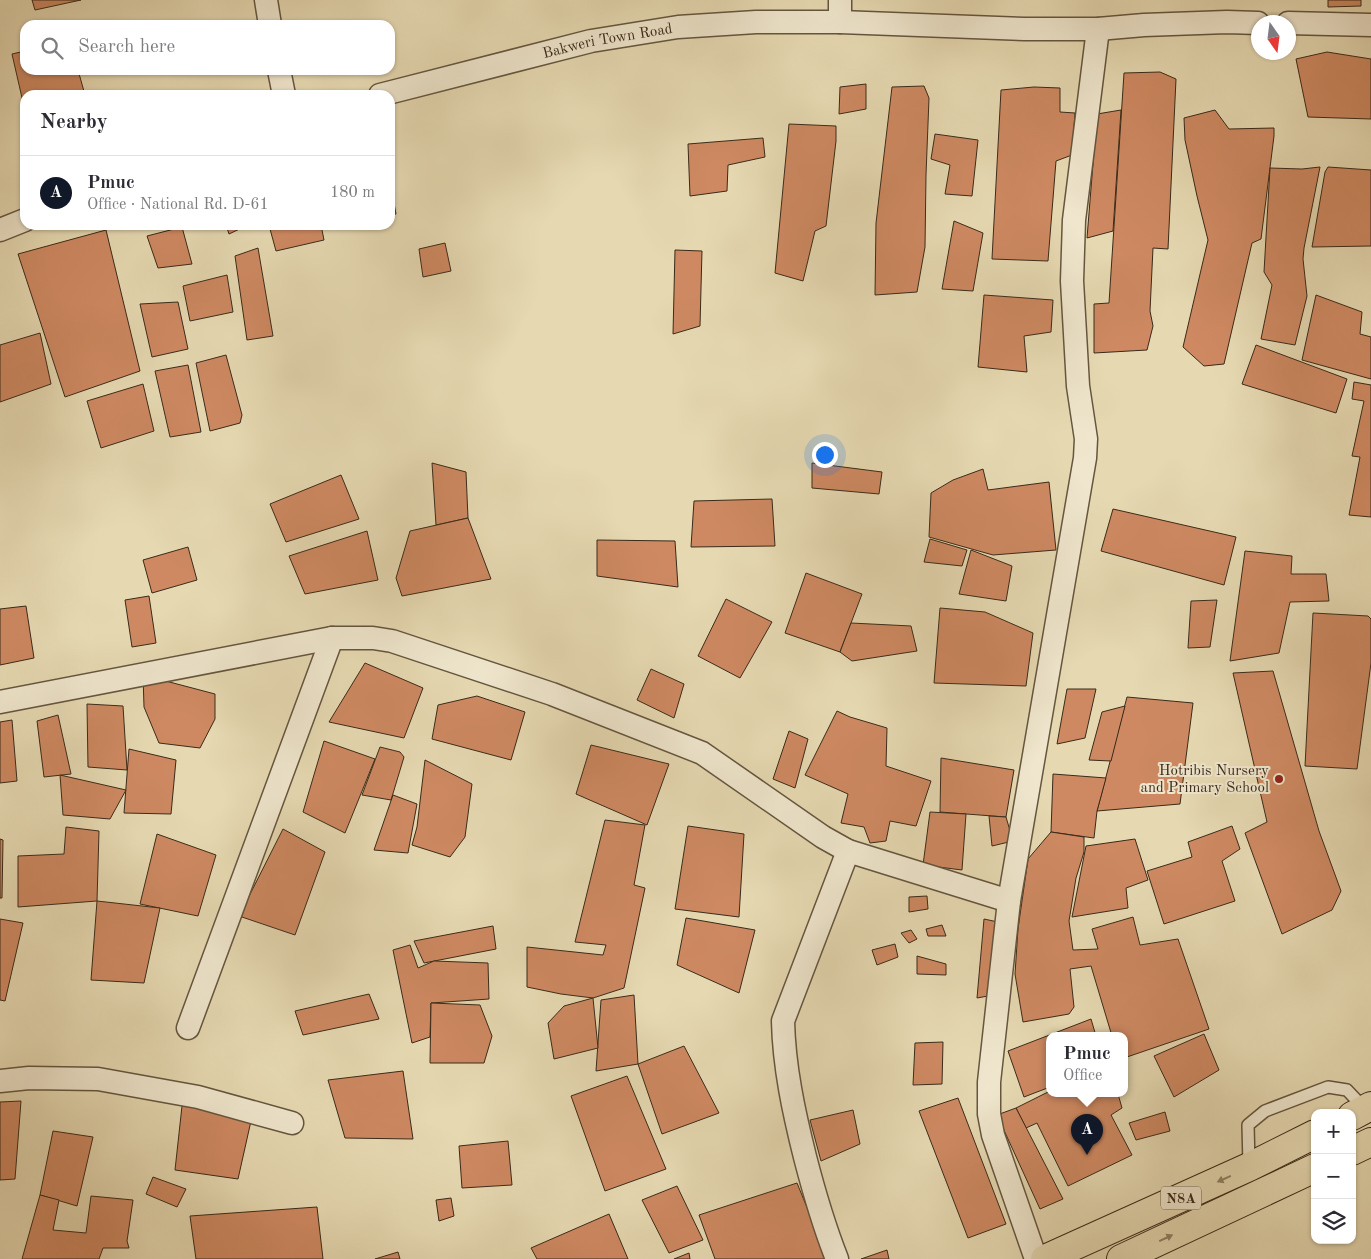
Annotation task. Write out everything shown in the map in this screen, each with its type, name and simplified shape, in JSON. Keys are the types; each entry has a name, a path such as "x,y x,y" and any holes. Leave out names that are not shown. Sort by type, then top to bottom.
{"highway":[{"name":"N8A","path":"1045,1259 1249,1167 1311,1136"},
{"path":"1356,1149 1371,1142"},
{"name":"N8A","path":"1121,1259 1311,1170"}],"street":[{"path":"266,0 269,20"},
{"name":"Bakweri Town Road","path":"395,91 591,41 698,26 756,22 840,11 1025,29 1098,29 1199,23 1251,23"},
{"path":"1296,23 1371,25"},
{"path":"1036,1259 992,1135 989,1114 989,1082 1009,901 1086,458 1086,439 1078,386 1072,281 1074,220 1098,29"},
{"path":"280,75 283,90"},
{"path":"0,230 20,222"},
{"path":"0,702 332,638 373,638 392,641 552,694 702,753 823,837 848,852 1009,901"},
{"path":"188,1028 332,638"},
{"path":"837,1259 826,1232 796,1121 784,1047 783,1022 848,852"},
{"path":"0,1081 29,1078 98,1079 198,1097 292,1123"}],"lane":[{"path":"1249,1167 1248,1125 1265,1111 1328,1087 1347,1090 1363,1110"}],"building":[{"path":"32,0 81,0 35,10"},
{"path":"1328,0 1361,0 1361,6 1328,7"},
{"path":"20,52 20,75 79,75 84,90 20,90 12,54"},
{"path":"1327,52 1371,59 1371,119 1308,117 1296,59"},
{"path":"1160,72 1176,79 1168,249 1153,248 1150,311 1153,326 1147,350 1094,353 1094,304 1109,303 1124,73"},
{"path":"866,84 866,109 839,114 840,87"},
{"path":"924,86 929,98 925,247 917,292 875,295 876,223 892,87"},
{"path":"1034,87 1060,88 1060,112 1075,113 1072,155 1056,161 1048,261 992,259 1001,90"},
{"path":"1121,110 1113,231 1087,238 1097,114"},
{"path":"1215,110 1229,129 1274,128 1274,136 1261,239 1252,243 1224,364 1204,366 1183,347 1208,240 1185,140 1184,118"},
{"path":"789,124 836,126 826,226 815,231 803,281 775,273"},
{"path":"935,134 978,140 972,196 945,194 950,165 931,159"},
{"path":"763,138 765,157 728,165 727,191 690,196 688,144"},
{"path":"1320,167 1304,248 1303,259 1307,296 1295,345 1261,339 1272,285 1264,272 1270,168 1302,169"},
{"path":"1328,167 1371,170 1371,246 1312,247 1325,172"},
{"path":"954,221 983,233 973,291 942,289"},
{"path":"106,230 140,371 65,397 18,254"},
{"path":"170,230 183,230 192,264 158,268 147,236"},
{"path":"228,230 237,230 229,234"},
{"path":"270,230 322,230 324,240 276,251"},
{"path":"445,243 451,271 423,277 419,249"},
{"path":"258,248 273,336 247,340 235,256"},
{"path":"675,250 702,251 700,326 673,334"},
{"path":"227,275 233,312 190,321 183,286"},
{"path":"984,295 1053,300 1051,332 1024,336 1027,372 978,367"},
{"path":"1316,295 1362,312 1360,334 1371,337 1371,379 1302,360"},
{"path":"178,302 188,349 152,357 140,304"},
{"path":"40,333 51,384 0,402 0,345"},
{"path":"1256,345 1347,379 1336,413 1242,384"},
{"path":"226,355 242,415 240,423 210,431 196,363"},
{"path":"188,365 201,432 170,437 155,371"},
{"path":"1354,382 1371,385 1371,517 1349,515 1360,457 1352,456 1364,401 1352,399"},
{"path":"143,384 154,431 101,448 87,401"},
{"path":"432,463 466,472 468,518 436,525"},
{"path":"812,463 882,472 879,494 812,488"},
{"path":"983,469 988,490 1049,482 1056,550 993,555 929,537 931,493 953,480"},
{"path":"341,475 359,519 286,542 270,504"},
{"path":"772,499 775,546 691,547 694,501"},
{"path":"1113,509 1236,537 1224,585 1101,551"},
{"path":"468,518 491,579 402,596 396,578 410,531"},
{"path":"367,531 378,580 305,594 289,556"},
{"path":"930,539 967,550 962,566 924,562"},
{"path":"597,540 675,541 678,587 597,576"},
{"path":"188,547 197,580 152,593 143,560"},
{"path":"971,550 1012,566 1006,601 959,594"},
{"path":"1245,551 1292,556 1291,574 1326,574 1329,601 1290,602 1279,653 1230,661"},
{"path":"806,573 862,594 840,652 785,633"},
{"path":"149,596 156,643 132,647 125,600"},
{"path":"726,599 772,622 740,678 698,656"},
{"path":"1217,600 1210,647 1188,648 1191,601"},
{"path":"26,606 34,658 0,665 0,609"},
{"path":"940,608 985,612 1033,633 1026,686 934,683"},
{"path":"1313,613 1368,616 1371,619 1371,663 1357,769 1305,766"},
{"path":"851,623 911,626 917,651 852,661 840,652"},
{"path":"365,663 423,688 404,738 329,722"},
{"path":"651,669 684,684 674,718 637,700"},
{"path":"1273,671 1319,831 1341,891 1332,910 1282,934 1245,833 1267,822 1233,673"},
{"path":"143,675 215,694 215,719 200,748 159,743 144,707"},
{"path":"1067,689 1096,689 1085,738 1057,744"},
{"path":"477,696 525,712 511,760 432,739 438,705"},
{"path":"1127,697 1193,703 1180,804 1097,811"},
{"path":"87,704 123,706 127,770 88,767"},
{"path":"1125,706 1111,761 1089,760 1102,712"},
{"path":"837,711 887,728 886,766 931,781 916,826 890,821 886,841 870,843 864,827 841,823 848,794 805,775"},
{"path":"58,715 71,774 44,777 37,721"},
{"path":"12,720 17,781 0,783 0,722"},
{"path":"789,731 808,739 795,788 773,779"},
{"path":"324,741 375,759 345,833 303,812"},
{"path":"591,745 669,764 647,825 576,794"},
{"path":"380,747 400,752 404,757 391,800 362,795"},
{"path":"129,749 176,760 171,814 124,813"},
{"path":"941,758 1014,770 1006,817 940,812"},
{"path":"425,760 472,784 465,837 450,857 412,845 417,827"},
{"path":"1053,774 1106,778 1097,811 1094,838 1051,832"},
{"path":"60,775 126,790 110,819 63,815"},
{"path":"393,795 417,804 408,853 374,850"},
{"path":"930,812 966,814 962,870 923,865"},
{"path":"989,816 1006,817 1013,841 992,846"},
{"path":"605,820 645,825 634,885 645,888 624,988 593,998 527,987 527,947 603,955 606,945 575,942"},
{"path":"688,826 744,834 739,917 675,909"},
{"path":"1232,826 1240,849 1222,861 1235,901 1164,924 1147,871 1192,857 1188,842"},
{"path":"66,827 99,831 97,901 18,907 18,856 64,854"},
{"path":"283,829 325,852 295,935 239,916"},
{"path":"1051,832 1084,837 1084,852 1076,878 1069,921 1073,950 1098,949 1092,929 1133,917 1140,945 1178,939 1209,1029 1128,1057 1128,1032 1111,1032 1091,966 1070,969 1074,1007 1069,1014 1023,1022 1015,974 1018,929 1028,859"},
{"path":"157,834 216,855 198,916 140,904"},
{"path":"0,839 3,840 2,898 0,898"},
{"path":"1135,839 1148,880 1126,888 1128,908 1072,917 1086,846"},
{"path":"927,896 928,909 909,912 909,897"},
{"path":"97,901 160,908 144,983 91,980"},
{"path":"686,918 755,930 739,993 677,965"},
{"path":"0,919 23,923 5,1001 0,1000"},
{"path":"984,919 998,922 999,994 977,998"},
{"path":"942,925 946,936 928,936 926,929"},
{"path":"493,926 496,949 424,963 414,941"},
{"path":"911,930 917,939 909,943 901,933"},
{"path":"895,944 898,957 877,965 872,950"},
{"path":"410,945 418,968 434,961 488,963 489,999 431,1003 430,1037 412,1043 393,950"},
{"path":"917,956 946,964 946,975 917,974"},
{"path":"369,994 379,1019 303,1035 295,1011"},
{"path":"634,995 638,1064 596,1071 601,1000"},
{"path":"593,998 598,1048 554,1059 548,1023 564,1006"},
{"path":"431,1003 480,1005 492,1036 484,1063 430,1063"},
{"path":"1091,1019 1095,1032 1057,1032"},
{"path":"1204,1034 1219,1070 1174,1097 1154,1056"},
{"path":"1046,1036 1046,1089 1024,1097 1008,1051"},
{"path":"943,1042 942,1084 913,1085 915,1043"},
{"path":"684,1046 719,1113 662,1134 638,1064"},
{"path":"403,1071 413,1139 345,1138 328,1080"},
{"path":"627,1076 666,1169 605,1191 571,1096"},
{"path":"1046,1093 1046,1097 1119,1097 1122,1108 1111,1115 1132,1155 1068,1186 1037,1123 1026,1128 1016,1108"},
{"path":"958,1098 1006,1224 968,1238 919,1111"},
{"path":"21,1101 15,1179 0,1180 0,1102"},
{"path":"182,1106 253,1112 238,1179 175,1170"},
{"path":"1016,1108 1063,1199 1040,1209 997,1115"},
{"path":"853,1110 860,1144 821,1161 810,1120"},
{"path":"1165,1112 1170,1131 1136,1140 1129,1123"},
{"path":"53,1131 93,1137 77,1206 40,1195"},
{"path":"508,1141 512,1185 462,1188 459,1146"},
{"path":"153,1177 186,1189 177,1207 146,1194"},
{"path":"797,1183 828,1259 715,1259 699,1215"},
{"path":"677,1186 703,1240 669,1253 642,1200"},
{"path":"40,1195 59,1200 53,1230 86,1233 91,1196 133,1200 127,1241 129,1248 103,1248 99,1259 22,1259"},
{"path":"451,1198 454,1216 439,1221 436,1200"},
{"path":"317,1207 323,1259 196,1259 190,1216"},
{"path":"609,1214 628,1259 537,1259 531,1248"},
{"path":"887,1250 889,1259 861,1259"},
{"path":"398,1252 400,1259 375,1259"},
{"path":"689,1253 690,1259 674,1259"}],"place":[{"name":"Hotribis Nursery and Primary School","path":"1279,779"},
{"name":"Pmuc","path":"1087,1155"}]}
